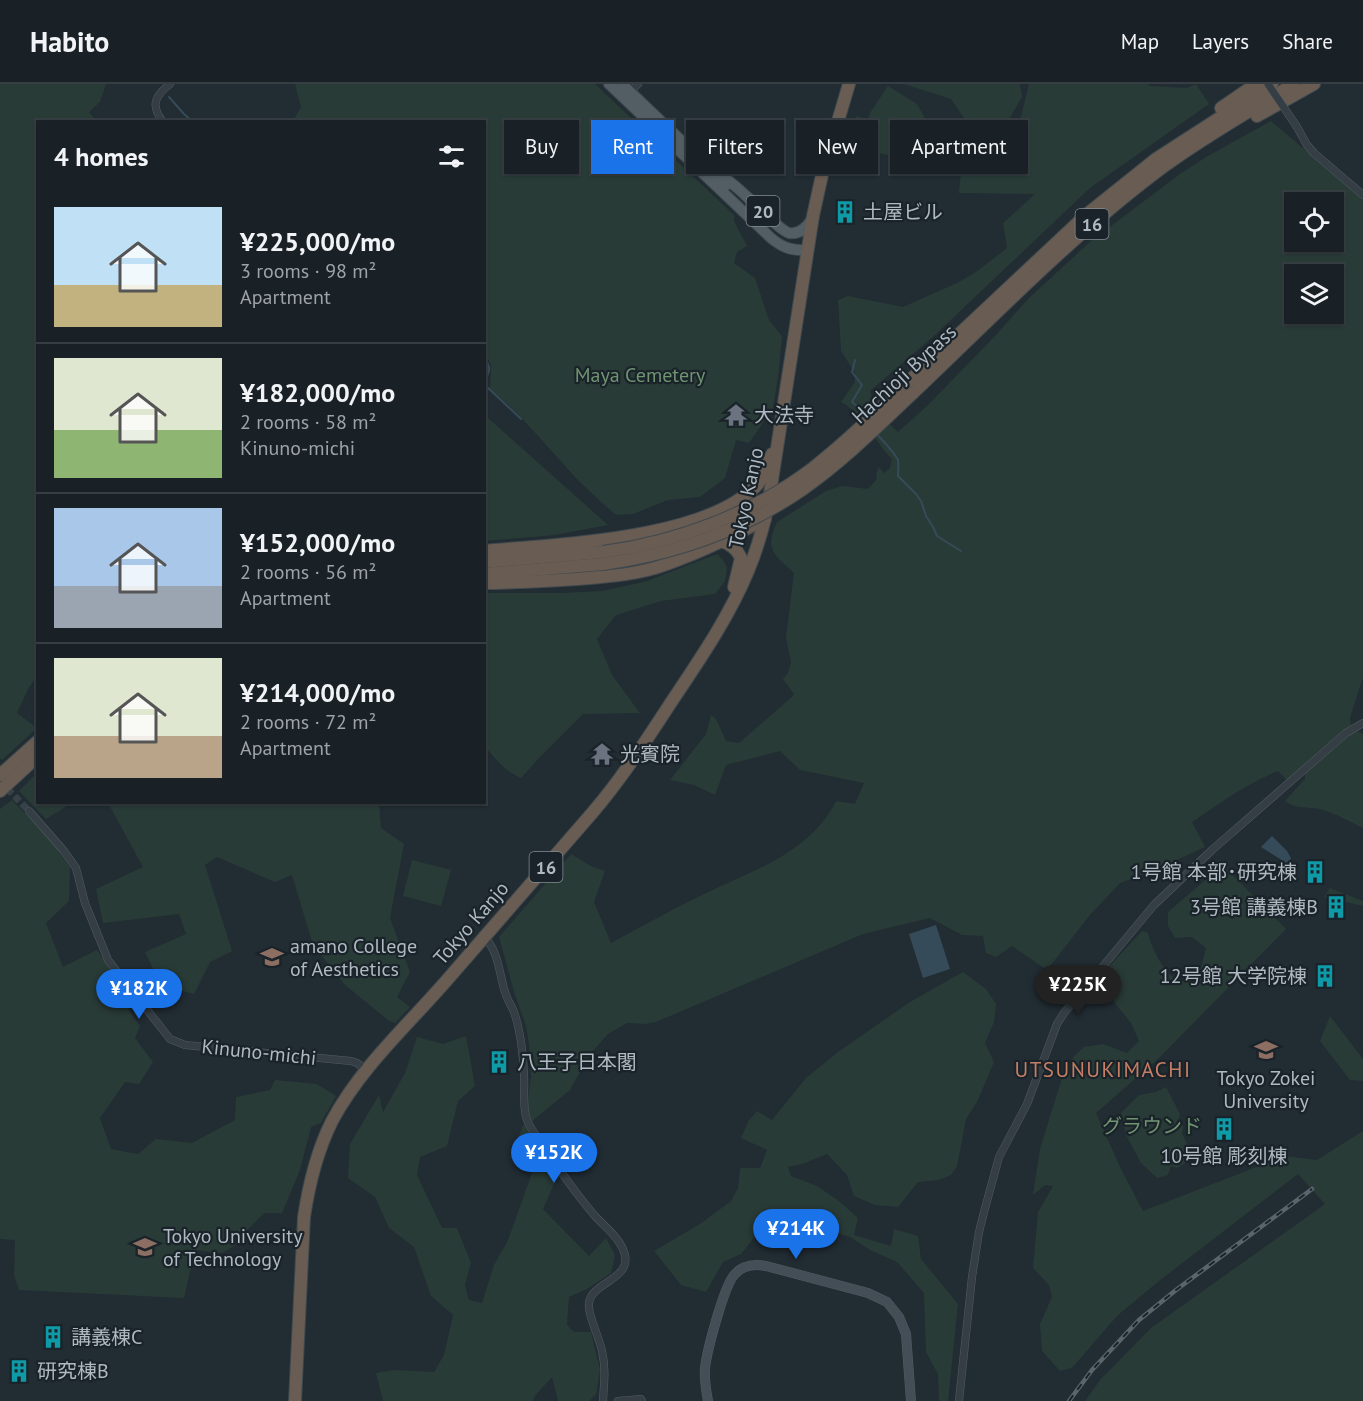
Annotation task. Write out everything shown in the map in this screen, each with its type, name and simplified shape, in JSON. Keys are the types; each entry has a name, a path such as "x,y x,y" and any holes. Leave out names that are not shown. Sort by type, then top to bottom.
{"highway":[{"name":"16","path":"808,250 822,175 849,84"},
{"name":"16","path":"1156,159 1230,100 1256,84"},
{"name":"Hachioji Bypass","path":"911,388 1086,215 1156,159 1270,84"},
{"name":"Hachioji Bypass","path":"486,574 603,558 698,530 777,492 829,455 911,388 1093,223 1165,166 1294,84"},
{"name":"16","path":"1093,223 1205,147 1314,84"},
{"name":"Tokyo Kanjo","path":"295,1401 304,1217 309,1187 320,1150 332,1122 366,1070 616,784 729,612 749,570 768,506 808,250"},
{"name":"16","path":"486,551 588,541 693,521 747,494 763,477 778,441"},
{"path":"733,503 749,498 768,506"},
{"path":"486,583 530,582 634,573 680,559 765,519"},
{"name":"16","path":"721,541 736,549 741,558 729,612"},
{"name":"Hachioji Bypass","path":"486,562 603,558"},
{"path":"0,775 36,743"},
{"path":"0,790 36,758"}],"main road":[{"name":"20","path":"609,84 631,91 778,243 796,251 808,250"},
{"name":"20","path":"622,84 686,145"},
{"name":"20","path":"715,174 781,237 808,250"},
{"name":"20","path":"718,174 738,188 780,228 789,233 804,230 813,216"}],"street":[{"path":"162,120 156,102 158,94 170,84"},
{"path":"1270,84 1307,145 1363,195"},
{"path":"959,1401 972,1277 984,1212 999,1157 1028,1104 1057,1024 1154,905 1212,850 1346,734 1363,723"},
{"name":"Kinuno-michi","path":"29,811 64,850 76,868 86,903 108,960 170,1039 185,1045 351,1061 366,1070"},
{"path":"484,937 495,954 504,991 519,1032 525,1075 527,1121 574,1190 615,1237 624,1252 626,1260 624,1267 598,1289 589,1302 589,1310 603,1352 603,1401"},
{"path":"708,1401 705,1382 706,1359 726,1290 735,1274 753,1265 766,1266 868,1293 887,1302 899,1317 906,1334 911,1401"},
{"path":"618,1401 641,1399 642,1401"}],"green space":[{"path":"0,84 106,84 100,102 89,112 95,120 36,120 36,678 17,713 36,729 2,760 0,758"},
{"name":"Maya Cemetery","path":"295,84 595,84 633,120 591,120 591,174 674,174 674,158 686,170 686,174 690,174 734,215 734,221 747,246 737,252 734,263 755,278 769,320 782,336 773,408 749,443 736,440 725,478 700,497 668,500 633,514 616,515 575,477 524,420 490,389 491,365 486,355 486,120 294,120 301,107"},
{"path":"904,84 1020,84 1022,97 1009,120 964,118 951,99"},
{"path":"1029,84 1148,84 1187,88 1196,84 1209,104 1090,188 935,335 870,391 877,408 898,432 928,405 1029,298 1091,241 1180,174 1271,121 1363,199 1363,679 1350,718 1351,725 1287,780 1278,771 1234,794 1192,822 1205,847 1153,871 1120,883 1090,915 1047,970 1012,946 996,957 986,953 983,936 962,935 930,918 863,934 656,1022 627,1023 608,1034 591,1053 570,1090 531,1122 528,1099 531,1076 526,1026 499,937 571,854 605,871 594,902 611,943 685,903 755,871 793,849 824,820 836,801 855,804 864,783 800,770 780,751 726,765 715,795 694,785 670,780 706,734 711,715 716,719 726,741 739,743 794,694 783,679 791,663 786,637 794,573 776,556 771,546 777,522 826,491 842,486 868,489 877,479 876,474 879,467 884,473 890,468 892,459 856,413 841,402 855,382 855,373 841,351 838,300 848,296 903,307 957,283 976,272 1007,248 1003,223 1035,194 959,193 961,174 1028,174 1028,120 1020,120"},
{"path":"888,86 917,104 925,118 924,120 890,120 890,156 879,153 878,120 868,120 870,113"},
{"path":"856,116 868,120 855,120"},
{"path":"486,416 608,525 555,535 486,541"},
{"path":"717,554 727,568 725,581 715,594 661,601 616,615 597,639 612,675 640,713 583,714 521,778 505,768 486,748 486,593 602,591 644,582"},
{"path":"1355,730 1363,734 1363,828 1328,812 1294,806 1285,801 1305,779 1305,774"},
{"path":"36,774 36,804 70,804 46,819 19,791"},
{"path":"12,800 49,838 70,867 69,901 46,923 63,967 97,950 122,986 116,991 140,1026 135,1038 153,1062 139,1084 125,1082 100,1118 111,1149 138,1154 156,1139 192,1143 235,1120 236,1097 270,1090 275,1080 317,1084 336,1096 321,1123 311,1127 300,1170 282,1213 264,1213 242,1235 241,1242 222,1253 195,1250 184,1298 19,1290 14,1275 15,1240 0,1239 0,809"},
{"path":"109,804 379,804 381,828 404,844 390,918 410,972 397,997 410,1007 395,1023 388,1020 345,985 313,945 292,875 275,882 217,857 205,865 232,951 210,962 194,994 161,985 145,952 186,934 179,914 103,923 96,889 143,867"},
{"path":"412,860 451,870 441,906 403,896"},
{"path":"1223,865 1286,929 1160,1057 1096,1113 1143,1211 1285,1156 1317,1160 1363,1131 1363,1401 1085,1401 1100,1380 1151,1328 1325,1204 1298,1174 1117,1316 1072,1368 1060,1371 1042,1351 1040,1324 1052,1297 1049,1285 1033,1268 1038,1212 1053,1186 1045,1185 1033,1195 1040,1149 1061,1081 1074,1056 1084,1047 1103,1044 1127,1053 1139,1041 1131,1023 1105,991 1103,973 1142,931 1148,933 1162,965 1176,979 1190,981 1201,968 1206,948 1192,937 1175,938 1168,926 1168,912"},
{"path":"1330,888 1363,901 1363,906 1324,897"},
{"path":"963,972 986,989 996,1004 994,1022 985,1043 994,1062 977,1102 966,1119 957,1166 951,1175 939,1180 918,1182 898,1207 875,1205 854,1196 847,1175 827,1154 788,1167 791,1176 817,1186 858,1218 854,1235 891,1246 894,1229 918,1236 921,1259 958,1304 948,1401 939,1401 938,1374 926,1352 924,1293 897,1262 870,1250 850,1237 814,1226 776,1219 764,1225 741,1254 723,1262 706,1292 681,1285 654,1251 700,1224 731,1201 738,1188 740,1168 760,1168 767,1150 741,1138 749,1120 757,1111 772,1120 806,1078 838,1052 910,1002"},
{"path":"1330,1016 1363,1059 1363,1081 1350,1080 1320,1041"},
{"path":"466,1036 475,1086 458,1101 447,1146 420,1157 417,1175 442,1228 457,1228 471,1263 465,1285 469,1300 482,1303 494,1265 508,1240 533,1170 510,1158 524,1123 542,1154 554,1184 543,1209 589,1256 606,1238 615,1255 611,1273 587,1289 569,1297 567,1325 574,1332 591,1332 600,1370 596,1394 589,1401 558,1401 552,1377 533,1401 383,1401 376,1373 394,1370 434,1372 444,1355 453,1315 431,1296 414,1247 389,1228 375,1197 348,1178 350,1144 379,1095 383,1112 405,1073 417,1037 443,1044"},
{"name":"グラウンド","path":"1166,1087 1180,1114 1182,1134 1193,1155 1189,1161 1177,1168 1171,1166 1168,1175 1157,1178 1141,1163 1126,1135 1121,1113 1139,1095 1156,1092"}],"water":[{"path":"1272,836 1291,858 1288,864 1261,847"},
{"path":"936,925 950,969 923,978 909,934"}],"waterway":[{"path":"169,97 191,120"},
{"path":"486,360 489,369 486,378"},
{"path":"855,360 852,372 862,385 852,402 865,416"},
{"path":"486,386 521,419"},
{"path":"876,433 897,459 898,476 921,501 937,536 961,551"}],"tunnel":[{"path":"0,781 29,811"}],"railway":[{"path":"1069,1401 1092,1370 1139,1320 1312,1189"}],"place":[{"name":"土屋ビル","path":"845,212"},
{"name":"大法寺","path":"736,415"},
{"name":"光賓院","path":"602,754"},
{"name":"1号館 本部･研究棟","path":"1315,872"},
{"name":"3号館 講義棟B","path":"1336,907"},
{"name":"amano College of Aesthetics","path":"272,957"},
{"name":"12号館 大学院棟","path":"1325,976"},
{"name":"Tokyo Zokei University","path":"1266,1050"},
{"name":"八王子日本閣","path":"499,1062"},
{"name":"10号館 彫刻棟","path":"1224,1129"},
{"name":"Tokyo University of Technology","path":"145,1247"},
{"name":"講義棟C","path":"53,1337"},
{"name":"研究棟B","path":"19,1371"}],"district":[{"name":"UTSUNUKIMACHI","path":"1103,1069"}]}
